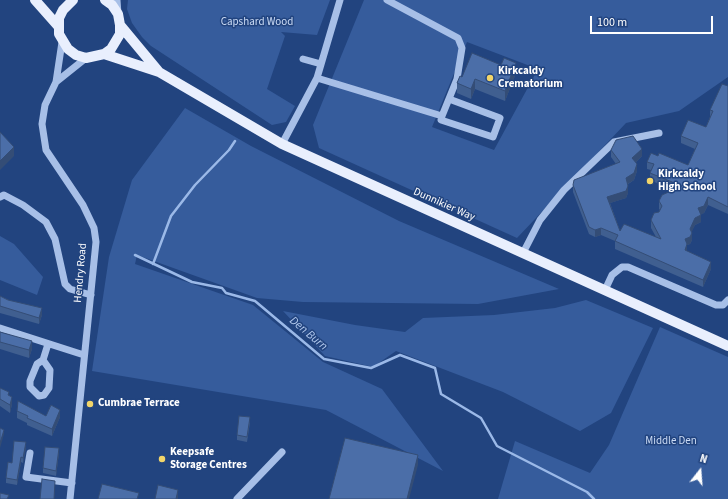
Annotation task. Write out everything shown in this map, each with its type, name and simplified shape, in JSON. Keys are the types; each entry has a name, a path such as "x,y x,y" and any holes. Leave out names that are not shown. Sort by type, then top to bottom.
{"main road":[{"path":"35,0 58,26 62,42 68,49 76,55 86,58 104,54 116,42 120,25 118,14 105,0"},
{"path":"58,26 63,10 73,0"},
{"name":"Dunnikier Way","path":"120,25 159,72"},
{"name":"Dunnikier Way","path":"104,54 159,72 282,144 728,346"}],"street":[{"path":"117,0 118,14"},
{"path":"282,144 317,78 340,0"},
{"path":"387,0 458,38 462,48 457,79 442,116 441,120 493,137 500,118 449,99"},
{"name":"Hendry Road","path":"62,42 56,82 45,105 42,124 46,150 83,205 94,228 96,242 70,499"},
{"name":"Hendry Road","path":"56,82 86,58"},
{"path":"303,60 322,64"},
{"path":"317,78 442,116"},
{"path":"522,253 540,220 564,190 614,142 659,133"},
{"path":"0,197 4,195 23,205 46,222 55,239 65,284 70,289 91,295"},
{"path":"604,290 612,275 622,267 628,267 716,305 723,305 728,300"},
{"path":"0,328 84,355"},
{"path":"42,360 47,364 51,373 47,392 44,395 39,396 30,387 30,380 37,364 42,360 48,344"},
{"path":"237,499 282,452"},
{"path":"30,453 26,478 72,483"}],"green space":[{"name":"Capshard Wood","path":"128,0 330,0 317,35 281,32 285,36 267,89 295,106 286,122 272,125 151,46 142,37 132,23 127,9"},
{"path":"364,0 728,0 728,77 679,111 626,123 517,238 319,148 313,125","holes":["467,42 538,69 494,150 432,127"]},
{"path":"185,108 251,146 399,221 559,289 478,304 303,302 257,298 137,255 135,264 253,305 323,362 382,389 443,471 326,410 92,371 109,257 132,180"},
{"path":"0,236 14,244 43,277 37,295 0,280"},
{"path":"586,300 653,328 611,413 580,431 503,392 396,351 373,367 325,356 283,311 355,325 405,332 423,318 494,315 555,308"},
{"name":"Middle Den","path":"660,327 728,357 728,499 498,499 515,441 590,473 609,445"}],"building":[{"path":"472,53 501,65 504,58 516,63 505,91 475,79 471,89 457,83 460,76 462,77"},
{"path":"722,84 728,86 728,207 708,197 704,206 698,208 701,215 695,218 690,229 692,233 690,237 685,239 687,244 685,250 711,262 703,280 615,241 618,235 601,228 595,230 589,227 573,185 574,180 620,162 611,150 616,140 633,136 642,149 632,158 637,164 634,173 626,178 628,186 626,191 607,197 620,231 624,224 661,239 651,220 654,213 659,212 662,206 659,201 662,195 682,186 650,173 654,164 647,162 651,153 658,156 659,153 688,165 698,143 681,136 688,120 706,127 713,111 710,110"},
{"path":"0,132 14,147 0,161"},
{"path":"0,296 8,300 42,308 39,318 0,306"},
{"path":"0,332 32,341 29,350 0,342"},
{"path":"0,388 9,392 8,395 12,397 10,405 0,399"},
{"path":"18,401 46,416 51,405 60,410 52,429 27,418 28,416 17,411"},
{"path":"239,416 250,417 247,437 237,435"},
{"path":"0,428 4,430 0,443"},
{"path":"345,438 418,455 407,499 329,499"},
{"path":"14,441 26,442 23,458 21,457 17,480 6,478 8,462 12,463"},
{"path":"45,447 59,448 56,471 43,468"},
{"path":"42,479 55,481 54,499 40,499"},
{"path":"102,484 139,493 137,499 98,499"},
{"path":"158,485 178,490 176,499 155,499"},
{"path":"0,493 9,495 7,499 0,499"}],"waterway":[{"path":"153,264 171,216 195,185 229,150 235,141"},
{"name":"Den Burn","path":"135,255 192,282 222,288 226,293 255,301 324,359 371,368 400,355 435,368 441,394 481,418 497,446 587,492 594,499"}],"place":[{"name":"Kirkcaldy Crematorium","path":"490,78"},
{"name":"Kirkcaldy High School","path":"650,181"},
{"name":"Cumbrae Terrace","path":"90,404"},
{"name":"Keepsafe Storage Centres","path":"162,459"}]}
